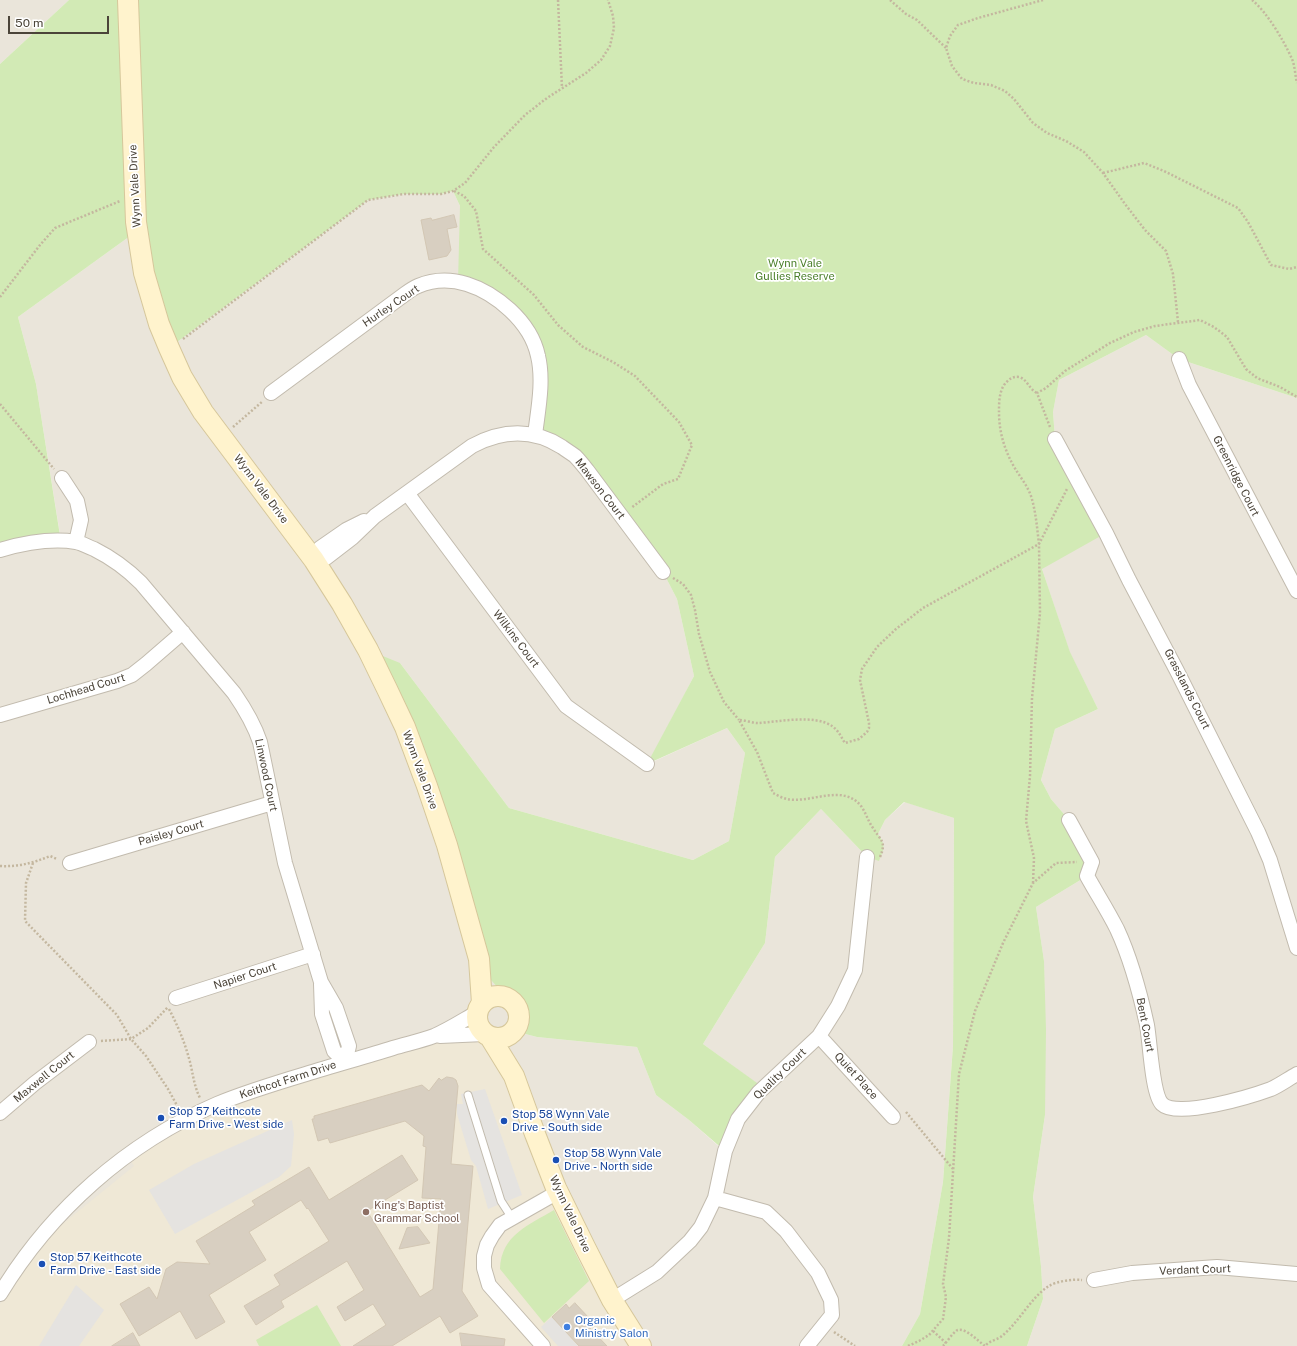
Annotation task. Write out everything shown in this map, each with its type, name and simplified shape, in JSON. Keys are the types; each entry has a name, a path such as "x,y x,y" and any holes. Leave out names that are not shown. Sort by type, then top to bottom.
{"main road":[{"name":"Wynn Vale Drive","path":"128,0 134,196 139,245 148,290 159,324 174,359 192,394 209,420 314,560 342,604 368,650 405,727 447,845 479,959 479,1008"},
{"name":"Wynn Vale Drive","path":"479,959 492,980 506,998"},
{"path":"493,996 506,998 511,1000 518,1009 519,1021 514,1031 503,1038 487,1036 477,1025 479,1008 493,996"},
{"name":"Wynn Vale Drive","path":"514,1031 512,1048 514,1076"},
{"name":"Wynn Vale Drive","path":"487,1036 514,1076 558,1192 612,1300 640,1346"}],"street":[{"name":"Hurley Court","path":"271,393 418,286 429,283 453,281 467,284 494,296 516,316 534,340 539,357 540,382 535,435"},
{"name":"Greenridge Court","path":"1179,359 1189,385 1297,591"},
{"name":"Mawson Court","path":"314,560 326,558 352,538 375,516 468,449 485,439 503,434 518,433 535,435 551,440 574,456 663,572"},
{"name":"Grasslands Court","path":"1055,439 1177,670 1258,832 1270,860 1297,948"},
{"path":"62,478 77,501 80,513 81,520 76,542"},
{"name":"Wilkins Court","path":"407,493 566,706 647,764"},
{"name":"Linwood Court","path":"0,550 21,544 43,541 76,542 111,558 127,569 141,583 234,693 254,725 264,757 285,863 321,982 336,1008 349,1046 345,1062"},
{"name":"Lochhead Court","path":"0,715 117,681 132,675 183,632"},
{"name":"Paisley Court","path":"70,862 272,803"},
{"path":"1069,820 1092,862"},
{"name":"Quality Court","path":"612,1300 657,1272 690,1241 701,1227 715,1198 724,1151 738,1119 759,1092 819,1036 838,1006 855,970 867,857"},
{"name":"Bent Court","path":"1092,862 1087,876 1125,948 1147,1025 1156,1092 1162,1104 1173,1110 1218,1105 1271,1089 1297,1074"},
{"name":"Napier Court","path":"172,1002 313,954"},
{"name":"Keithcot Farm Drive","path":"433,1036 479,1008"},
{"name":"Keithcot Farm Drive","path":"0,1294 28,1252 74,1200 91,1184 127,1155 185,1120 206,1109 254,1090 433,1036 460,1034 487,1036"},
{"name":"Quiet Place","path":"819,1036 893,1117"},
{"name":"Maxwell Court","path":"0,1113 35,1083 89,1042"},
{"path":"543,1346 489,1285 484,1268 484,1256 487,1245 500,1225 558,1192"},
{"path":"715,1198 766,1212 786,1231 818,1273 831,1300 832,1315 807,1346"},
{"name":"Verdant Court","path":"1094,1280 1132,1273 1217,1267 1297,1274"}],"lane":[{"path":"468,1096 501,1201 512,1218"}],"path":[{"path":"558,0 562,88"},
{"path":"181,340 368,200 404,194 441,194 453,190 465,183 494,147 525,115 547,98 586,73 602,60 610,46 614,28 613,16 608,0"},
{"path":"890,0 906,14 917,20 946,48 952,66 962,79 974,83 991,85 1005,91 1014,99 1033,123 1047,133 1066,141 1084,152 1103,173 1141,225 1166,251 1173,274 1178,322"},
{"path":"946,48 950,36 958,25 1043,0"},
{"path":"1252,0 1275,28 1292,60 1297,83"},
{"path":"1292,60 1297,60"},
{"path":"1103,173 1144,163 1164,171 1238,208 1248,222 1271,265 1289,269 1297,267"},
{"path":"453,190 464,196 476,211 483,249 534,296 558,325 583,347 613,362 635,376 679,422 692,444 678,479 663,484 621,516"},
{"path":"0,297 55,228 134,196"},
{"path":"1037,393 1046,388 1065,371 1110,343 1134,332 1155,326 1200,320 1227,336 1246,369 1258,378 1280,387 1297,397"},
{"path":"179,335 183,345"},
{"path":"1033,884 1034,858 1026,821 1030,776 1032,698 1040,613 1039,544 1034,508 1030,494 1015,469 1003,443 999,416 999,404 1001,393 1008,380 1013,377 1023,379 1032,390 1037,393 1055,439"},
{"path":"233,427 271,393"},
{"path":"0,404 62,478"},
{"path":"229,421 237,432"},
{"path":"739,720 755,723 799,719 822,722 832,726 841,734 846,743 859,739 867,732 869,723 860,680 862,669 877,647 896,629 923,608 1039,544 1074,476"},
{"path":"663,572 683,584 691,595 696,610 699,634 710,672 724,702 739,720 757,752 773,793 787,799 806,799 838,795 848,797 855,801 860,806 873,829 883,841 884,850 879,861 867,857"},
{"path":"0,866 13,867 32,863 50,856 70,862"},
{"path":"908,1346 919,1342 933,1331 943,1319 946,1297 943,1284 949,1238 959,1074 975,1011 1003,943 1033,884 1056,863 1092,862"},
{"path":"32,863 26,883 25,921 117,1015 131,1039 146,1056 168,1089 185,1120"},
{"path":"89,1042 131,1039 148,1028 172,1002"},
{"path":"172,1002 188,1056 196,1090 206,1109"},
{"path":"893,1117 906,1112 953,1170"},
{"path":"943,1346 956,1331 960,1329 965,1330 985,1346 1002,1336 1050,1285 1072,1279 1094,1280"},
{"path":"824,1326 855,1346"},
{"path":"933,1331 946,1343"}],"shaded area":[{"path":"0,0 69,0 0,64"},
{"path":"453,191 460,206 460,239 517,316 574,456 663,572 677,599 694,676 648,764 727,728 745,753 729,841 693,860 509,808 400,663 490,979 518,1009 519,1021 514,1031 537,1037 637,1047 656,1095 689,1120 724,1151 763,1088 703,1044 765,943 775,857 821,809 867,857 883,841 878,834 885,820 905,802 954,818 953,1046 943,1182 920,1314 902,1346 0,1346 0,550 61,541 36,384 18,317 137,231 169,348 368,200 404,194 441,194"},
{"path":"1146,335 1179,359 1297,398 1297,1346 1027,1346 1043,1299 1041,1266 1033,1197 1045,1115 1044,961 1036,907 1087,876 1069,820 1051,799 1041,780 1055,729 1098,709 1070,653 1042,569 1055,439 1053,412 1059,380"},
{"name":"King's Baptist Grammar School","path":"433,1036 488,1036 642,1346 0,1346 0,1304 28,1252 134,1166 127,1155 226,1101"},
{"path":"485,1089 522,1195 488,1209 476,1166 471,1160 457,1114 457,1104 463,1104 461,1094"},
{"path":"292,1120 294,1134 291,1166 279,1177 175,1234 149,1190 194,1164"},
{"path":"76,1285 104,1310 79,1346 39,1346"},
{"path":"552,1317 578,1346 558,1346 541,1327"}],"green space":[{"name":"Wynn Vale Gullies Reserve","path":"69,0 1297,0 1297,398 1179,359 1146,335 1059,380 1053,412 1055,439 1106,533 1042,569 1070,652 1098,709 1055,729 1041,780 1051,799 1069,820 1092,862 1087,876 1036,907 1044,961 1046,1030 1045,1115 1033,1197 1041,1266 1043,1299 1027,1346 902,1346 920,1314 943,1182 953,1046 954,818 904,802 885,820 878,834 883,844 879,861 867,857 821,809 775,857 765,943 703,1044 764,1088 725,1151 689,1120 656,1095 637,1047 537,1037 514,1031 519,1021 518,1009 515,1004 506,997 490,979 368,650 400,663 509,808 693,860 729,841 745,753 727,728 647,764 694,676 677,599 663,572 587,470 535,435 539,357 517,316 458,282 460,206 453,191 441,194 404,194 368,200 169,348 137,231 18,317 36,384 61,542 0,550 0,64"},
{"path":"554,1210 589,1281 544,1323 500,1269 505,1248 511,1239 526,1226"},
{"path":"317,1305 341,1346 259,1346 256,1340"}],"building":[{"path":"454,215 457,227 447,229 451,250 447,256 429,260 421,220 431,218 432,220"},
{"path":"447,1077 456,1080 458,1086 451,1164 473,1166 462,1291 478,1316 450,1333 440,1316 392,1346 353,1346 386,1325 373,1304 345,1321 337,1307 364,1290 347,1261 281,1301 284,1307 256,1325 244,1306 280,1285 274,1275 329,1241 308,1208 307,1209 301,1200 249,1232 266,1260 209,1295 225,1322 196,1339 180,1311 139,1336 120,1304 149,1287 157,1299 166,1269 177,1262 210,1264 196,1241 255,1205 252,1201 309,1167 329,1200 402,1155 418,1180 367,1211 420,1297 433,1289 441,1199 422,1198 426,1147 423,1146 424,1136 405,1121 330,1143 328,1138 318,1141 312,1119 314,1119 314,1116 422,1085 429,1091 439,1078 441,1080"},
{"path":"418,1227 430,1243 399,1249 407,1228"},
{"path":"575,1303 589,1318 585,1323 607,1346 579,1346 552,1317 566,1304 569,1308"},
{"path":"133,1333 140,1346 112,1346"},
{"path":"460,1333 505,1339 504,1346 462,1346"}],"place":[{"name":"Stop 57 Keithcote Farm Drive - West side","path":"161,1118"},
{"name":"Stop 58 Wynn Vale Drive - South side","path":"504,1121"},
{"name":"Stop 58 Wynn Vale Drive - North side","path":"556,1160"},
{"name":"King's Baptist Grammar School","path":"366,1212"},
{"name":"Stop 57 Keithcote Farm Drive - East side","path":"42,1264"},
{"name":"Organic Ministry Salon","path":"567,1327"}]}
